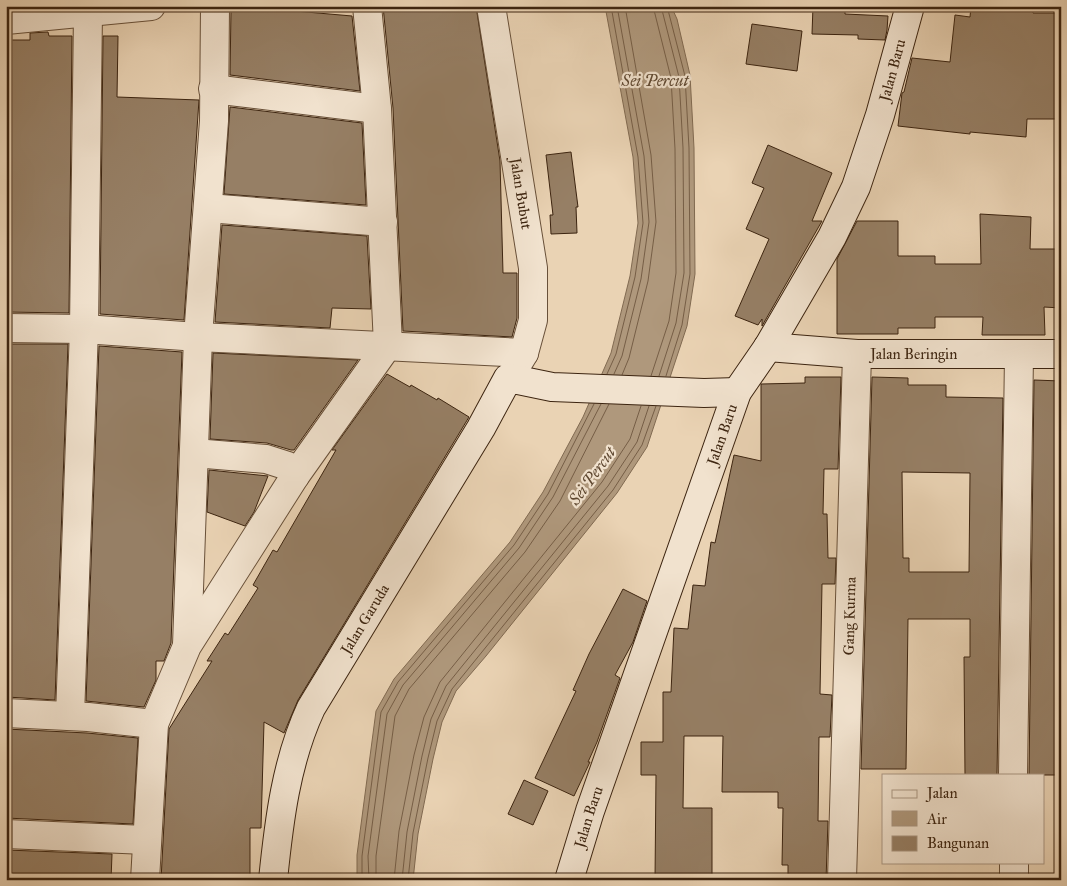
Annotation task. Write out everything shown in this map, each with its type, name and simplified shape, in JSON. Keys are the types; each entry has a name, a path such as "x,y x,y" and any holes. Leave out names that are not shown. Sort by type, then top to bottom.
{"street":[{"path":"6,20 151,6"},
{"path":"186,646 198,337 214,121 215,6"},
{"path":"145,880 154,724 186,646 295,476 388,345 377,109 367,6"},
{"name":"Jalan Bubut","path":"491,6 533,268 533,320 524,353 508,378"},
{"name":"Jalan Baru","path":"569,880 590,811 737,392 768,347 832,237 856,186 880,115 910,6"},
{"path":"70,716 84,329 88,12"},
{"path":"213,89 377,109"},
{"path":"208,208 383,222"},
{"path":"6,328 84,329 198,337 524,353"},
{"name":"Jalan Beringin","path":"768,347 856,354 1061,354"},
{"name":"Gang Kurma","path":"842,880 856,354"},
{"path":"1013,774 1019,355"},
{"path":"508,378 552,387 704,393 737,392"},
{"name":"Jalan Garuda","path":"273,880 280,816 293,754 311,708 481,428 508,378"},
{"path":"194,453 266,459 288,466 295,476"},
{"path":"6,713 70,716 154,724"},
{"path":"6,834 146,840"},
{"path":"1014,864 1014,880"}],"water":[{"name":"Sei Percut","path":"605,6 671,6 677,19 690,75 694,148 695,274 687,326 647,447 617,493 456,691 442,722 433,759 418,834 413,880 357,880 357,855 376,711 394,679 510,542 543,492 583,417 611,353 630,276 638,223 633,157"}],"building":[{"path":"383,6 476,6 500,161 503,273 517,273 517,318 512,337 403,331 393,108"},
{"path":"813,6 845,6 845,14 888,16 885,40 858,39 858,35 812,34"},
{"path":"971,6 1014,6 1033,8 1033,13 1061,13 1061,119 1027,119 1026,137 970,132 970,134 898,126 902,93 904,92 912,58 950,62 955,15 970,17"},
{"path":"272,9 352,16 360,91 230,75 231,10"},
{"path":"752,24 802,31 797,71 746,64"},
{"path":"48,32 49,36 72,36 69,313 6,312 6,40 30,40 30,33"},
{"path":"103,36 118,36 117,97 199,100 184,320 100,314"},
{"path":"230,107 362,123 366,205 224,194"},
{"path":"768,145 832,173 812,221 822,221 762,326 762,319 758,325 735,316 769,239 746,229 764,188 752,183"},
{"path":"571,152 578,207 576,207 577,233 551,234 550,215 553,215 546,155"},
{"path":"980,214 1031,217 1030,249 1061,249 1061,308 1044,307 1045,335 982,335 983,317 935,317 935,328 898,328 898,334 837,334 837,259 857,221 898,221 898,256 935,256 935,264 981,264"},
{"path":"222,225 367,236 371,309 332,308 330,328 215,322"},
{"path":"6,344 68,344 55,700 7,697"},
{"path":"99,346 182,352 171,643 164,661 156,661 156,680 144,707 86,701"},
{"path":"213,353 358,360 294,450 291,450 267,443 210,439"},
{"path":"387,374 437,400 438,398 469,417 298,700 284,733 264,722 261,828 250,828 250,880 161,880 169,729 212,661 207,661 225,633 228,635 258,588 253,585 273,550 277,552 336,450 332,450"},
{"path":"805,377 841,377 838,469 824,469 823,514 827,514 828,558 836,558 835,584 822,584 820,694 832,695 830,737 819,737 818,821 828,821 826,880 788,880 788,865 782,865 783,808 778,808 778,792 722,792 723,736 684,736 683,808 712,808 712,880 655,880 656,775 641,775 641,742 663,742 663,692 671,692 674,628 688,629 693,585 705,586 711,542 715,543 734,455 761,461 761,384 805,383"},
{"path":"872,377 908,378 908,385 946,385 946,397 1003,398 997,774 965,774 964,657 970,657 970,619 908,619 906,769 861,769","holes":["902,472 970,473 969,572 909,572 909,558 903,558"]},
{"path":"1034,380 1061,381 1061,775 1029,774"},
{"path":"209,470 268,476 254,512 245,526 207,512"},
{"path":"623,589 647,601 633,642 615,675 620,678 588,762 590,762 574,796 535,778 576,691 573,690 589,654"},
{"path":"6,729 87,733 138,738 133,824 6,818"},
{"path":"524,780 548,791 533,825 508,814"},
{"path":"6,850 112,854 111,880 6,880"}]}
